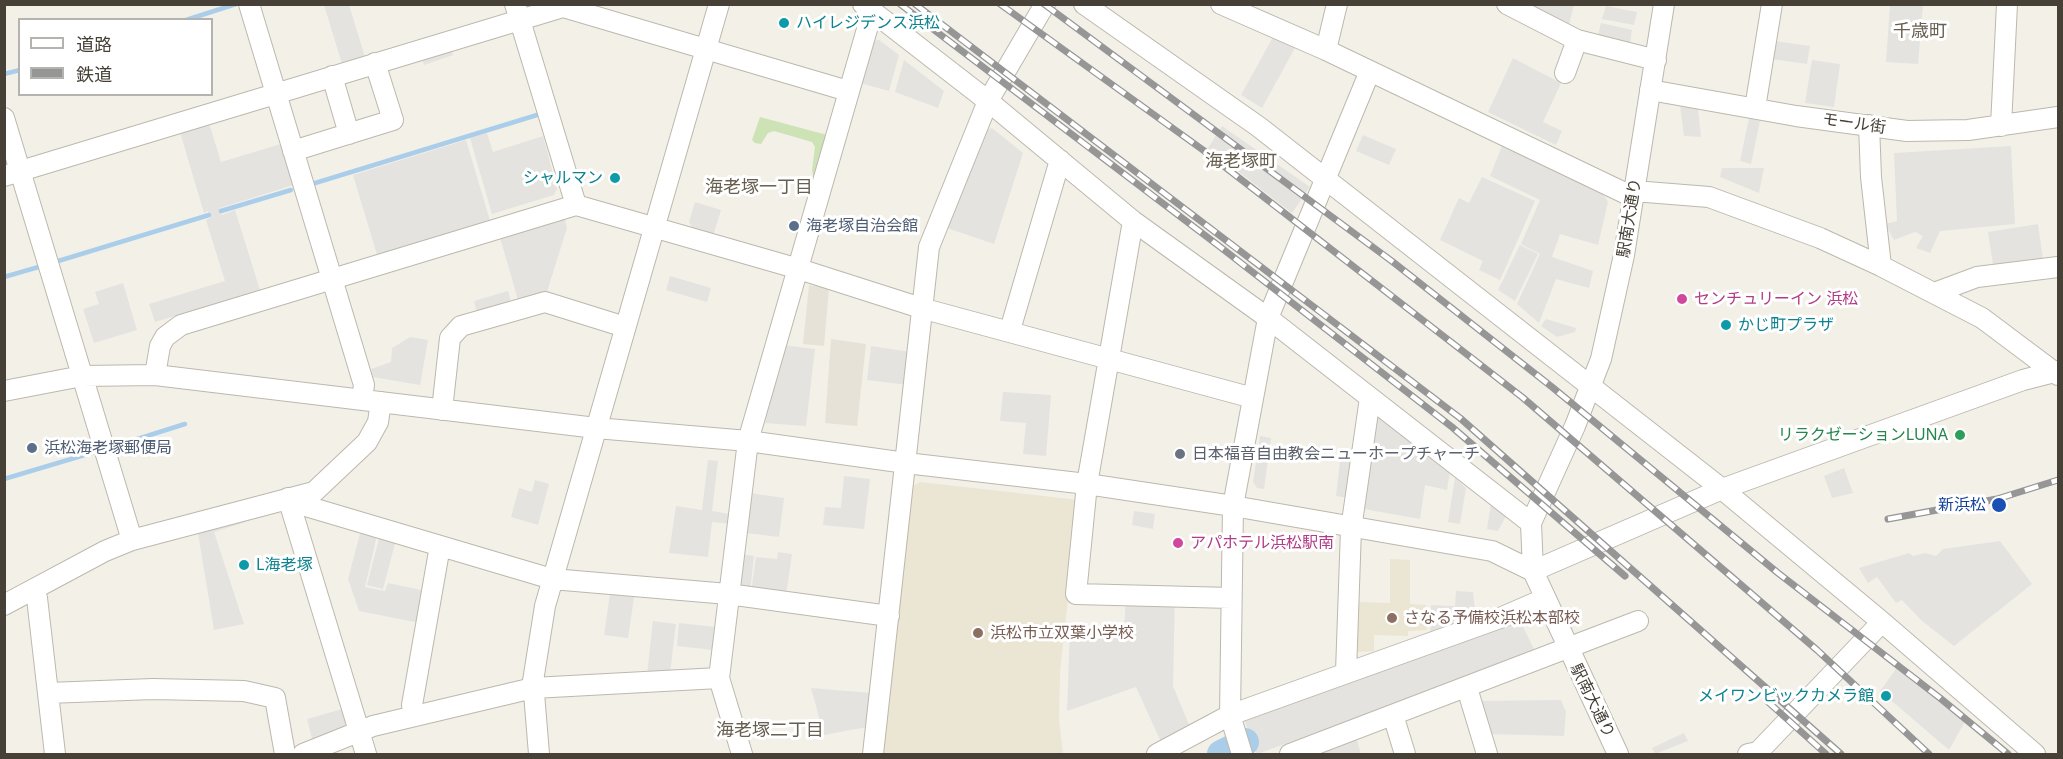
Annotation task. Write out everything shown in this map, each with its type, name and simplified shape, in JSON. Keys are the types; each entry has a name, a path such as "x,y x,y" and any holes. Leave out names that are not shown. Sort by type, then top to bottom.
{"street":[{"path":"4,605 33,592 105,551 132,540 314,492 367,442 378,422 364,385 249,4"},
{"path":"538,754 533,688 539,631 552,579 719,4"},
{"path":"873,754 921,308 930,247 988,101 1045,4"},
{"path":"1084,4 1259,127 1722,489 1882,622 2035,754"},
{"path":"1221,4 1250,12 1370,71 1634,194 1709,197 1820,238 1881,266 1982,318 2057,373"},
{"path":"1326,50 1338,4"},
{"path":"1507,4 1577,40 1656,60"},
{"name":"駅南大通り","path":"1618,754 1566,647 1533,572 1531,523 1575,426 1601,359 1614,308 1664,4"},
{"path":"1755,108 1772,4"},
{"path":"2001,126 2007,4"},
{"path":"13,173 375,63 517,12 575,7 848,91"},
{"path":"742,754 719,678 748,441 799,268 848,91 868,8 988,101 1134,221 1268,318 1531,523"},
{"path":"517,12 576,206"},
{"path":"1565,73 1577,40"},
{"path":"293,151 393,120 375,63"},
{"path":"1242,754 1231,719 1233,506 1253,398 1268,318 1370,71"},
{"path":"332,76 349,134"},
{"name":"モール街","path":"1650,90 1907,131 1968,130 2058,117"},
{"path":"4,118 13,173 82,376 132,540"},
{"path":"1869,125 1871,177 1881,266"},
{"path":"1010,330 1060,160"},
{"path":"155,375 160,346 172,330 576,206 799,268 921,308 1010,330 1107,360 1253,398"},
{"path":"1134,221 1107,360 1087,484 1076,594 1231,598"},
{"path":"1934,293 1963,280 1977,277 2058,267"},
{"path":"442,410 450,338 461,326 544,302 625,327"},
{"path":"4,391 82,376 155,375 596,428 748,441 906,463 1087,484 1233,506 1352,529 1492,551 1533,572 1722,489 2023,380 2057,373"},
{"path":"1346,672 1352,529 1370,398"},
{"path":"288,498 309,507 552,579 728,594 889,616"},
{"path":"288,498 366,754"},
{"path":"415,716 412,705 440,546"},
{"path":"33,592 37,598 55,754"},
{"path":"1157,754 1231,719 1346,672 1546,603"},
{"path":"1290,754 1638,621"},
{"path":"1756,754 1882,622"},
{"path":"303,754 359,731 533,688 719,678"},
{"path":"1467,688 1487,754"},
{"path":"48,693 153,689 244,691 275,698 285,754"},
{"path":"1393,715 1405,754"}],"shaded area":[{"path":"324,5 349,5 366,60 343,67"},
{"path":"1526,5 1574,5 1569,25"},
{"path":"1890,5 1923,5 1918,64 1886,62"},
{"path":"1606,6 1637,12 1634,25 1602,19"},
{"path":"1601,23 1632,30 1630,43 1598,35"},
{"path":"1273,37 1295,48 1262,108 1241,95"},
{"path":"879,40 899,55 889,91 860,83 872,41"},
{"path":"1775,41 1810,46 1807,64 1772,59"},
{"path":"451,46 453,55 424,65 421,55"},
{"path":"1513,58 1561,83 1543,122 1562,131 1556,145 1488,112"},
{"path":"904,60 944,91 938,108 895,92"},
{"path":"1812,60 1840,64 1834,107 1805,103"},
{"path":"1680,105 1698,108 1701,137 1684,136"},
{"path":"1749,118 1760,121 1751,164 1740,161"},
{"path":"208,120 221,162 284,143 297,184 220,208 222,215 235,210 260,290 155,322 149,304 225,281 206,220 210,218 208,211 204,213 179,129"},
{"path":"1222,126 1310,187 1292,213 1208,148"},
{"path":"992,128 1023,153 994,244 947,228 986,130"},
{"path":"487,133 493,152 543,136 557,189 554,195 492,214 470,138"},
{"path":"1363,135 1396,149 1389,165 1356,151"},
{"path":"466,140 491,224 378,258 353,175"},
{"path":"1502,146 1602,193 1608,202 1598,245 1560,234 1552,257 1593,271 1589,288 1556,279 1539,323 1517,304 1540,254 1521,244 1540,200 1490,176"},
{"path":"2011,146 2015,224 1940,231 1930,253 1916,248 1923,236 1915,232 1894,240 1885,224 1897,221 1894,153"},
{"path":"1722,168 1764,168 1759,193 1720,177"},
{"path":"1482,177 1535,201 1500,280 1479,270 1483,261 1440,240 1459,198 1469,203"},
{"path":"695,202 721,210 713,236 694,230 689,222"},
{"path":"564,214 567,228 546,295 518,300 499,234"},
{"path":"2038,224 2043,259 1993,265 1988,232"},
{"path":"1520,245 1538,254 1515,301 1498,290"},
{"path":"670,276 711,288 707,302 666,290"},
{"path":"123,283 137,330 94,343 83,309 99,304 95,292"},
{"path":"809,285 829,288 824,346 803,344"},
{"path":"508,291 511,303 477,313 474,301"},
{"path":"1546,319 1576,328 1575,332 1557,337 1541,326"},
{"path":"410,337 428,340 420,385 373,377 371,369 391,362 392,348"},
{"path":"831,339 866,344 857,426 825,423"},
{"path":"782,345 815,349 806,426 765,423"},
{"path":"871,346 911,352 908,385 867,380"},
{"path":"1003,392 1051,395 1046,456 1023,454 1026,423 1000,421"},
{"path":"1373,416 1386,418 1450,472 1447,490 1425,485 1420,519 1364,509 1360,503"},
{"path":"1260,436 1271,438 1264,489 1257,488 1253,482"},
{"path":"1341,452 1353,454 1348,498 1336,496"},
{"path":"708,460 718,461 712,511 735,515 734,524 712,522 708,557 669,553 676,506 702,510"},
{"path":"1844,468 1853,493 1832,498 1824,476"},
{"path":"844,476 870,479 864,529 823,525 825,507 841,508"},
{"path":"1455,478 1466,488 1460,524 1448,522"},
{"path":"535,480 549,484 538,525 511,517 519,488 532,492"},
{"name":"浜松市立双葉小学校","path":"920,482 1079,500 1060,671 1059,720 1063,754 878,754 908,489"},
{"path":"750,493 784,498 779,537 746,533"},
{"path":"1491,504 1506,516 1498,531 1487,529"},
{"path":"1134,511 1155,514 1153,529 1132,525"},
{"path":"245,516 246,522 214,532 244,624 214,630 197,527"},
{"path":"362,526 378,531 365,587 385,591 388,583 426,591 420,623 359,611 348,579"},
{"path":"381,531 397,536 383,589 367,585"},
{"path":"2000,541 2032,584 1954,646 1922,621 1902,600 1896,603 1877,577 1868,583 1859,568 1909,553 1913,556 1925,553 1936,556 1943,549"},
{"path":"778,552 792,554 786,596 751,592 756,557 777,559"},
{"path":"742,554 754,556 750,592 738,588"},
{"name":"さなる予備校浜松本部校","path":"1390,559 1410,560 1410,604 1426,605 1427,630 1408,631 1408,636 1374,635 1374,651 1358,652 1357,602 1390,603"},
{"path":"611,587 635,591 628,638 604,635"},
{"path":"1456,591 1473,592 1476,620 1430,636 1431,605 1455,606"},
{"path":"1126,595 1175,595 1173,686 1190,727 1161,742 1136,687 1067,711 1070,630 1124,631"},
{"path":"1518,617 1536,653 1257,754 1244,719"},
{"path":"653,621 676,624 670,673 647,674"},
{"path":"679,623 716,627 713,650 677,646"},
{"path":"1898,666 1966,720 1949,750 1880,691"},
{"path":"811,688 871,693 867,727 824,735"},
{"path":"1561,700 1566,712 1564,736 1486,734 1476,701"},
{"path":"346,708 349,718 344,727 312,739 307,719"},
{"path":"1684,733 1688,741 1655,754 1652,748"},
{"path":"1356,737 1361,754 1310,754"}],"green space":[{"path":"760,117 831,136 814,180 812,170 815,147 812,142 774,131 768,133 761,144 755,143 752,140"}],"waterway":[{"path":"192,18 236,4"},
{"path":"4,74 18,70"},
{"path":"312,184 537,115"},
{"path":"221,211 291,190"},
{"path":"55,262 209,215"},
{"path":"4,277 42,266"},
{"path":"112,447 185,424"},
{"path":"4,479 98,451"},
{"path":"1221,754 1245,742"}],"railway":[{"path":"900,4 1219,246 1452,427 1625,576"},
{"path":"915,4 1460,418 1841,754"},
{"path":"1000,4 1203,150 1522,397 1817,650 1929,754"},
{"path":"1044,4 1393,262 1552,387 1778,573 1940,698 2008,754"},
{"path":"1888,519 1997,499 2058,480"},
{"path":"1767,701 1826,754"}],"place":[{"name":"ハイレジデンス浜松","path":"784,23"},
{"name":"シャルマン","path":"615,178"},
{"name":"海老塚自治会館","path":"794,226"},
{"name":"センチュリーイン 浜松","path":"1682,299"},
{"name":"かじ町プラザ","path":"1726,325"},
{"name":"リラクゼーションLUNA","path":"1960,435"},
{"name":"浜松海老塚郵便局","path":"32,448"},
{"name":"日本福音自由教会ニューホープチャーチ","path":"1180,454"},
{"name":"新浜松","path":"1999,505"},
{"name":"アパホテル浜松駅南","path":"1178,543"},
{"name":"L海老塚","path":"244,565"},
{"name":"さなる予備校浜松本部校","path":"1392,618"},
{"name":"浜松市立双葉小学校","path":"978,633"},
{"name":"メイワンビックカメラ館","path":"1886,696"}],"district":[{"name":"千歳町","path":"1920,32"},
{"name":"海老塚町","path":"1241,162"},
{"name":"海老塚一丁目","path":"759,188"},
{"name":"海老塚二丁目","path":"770,731"}]}
